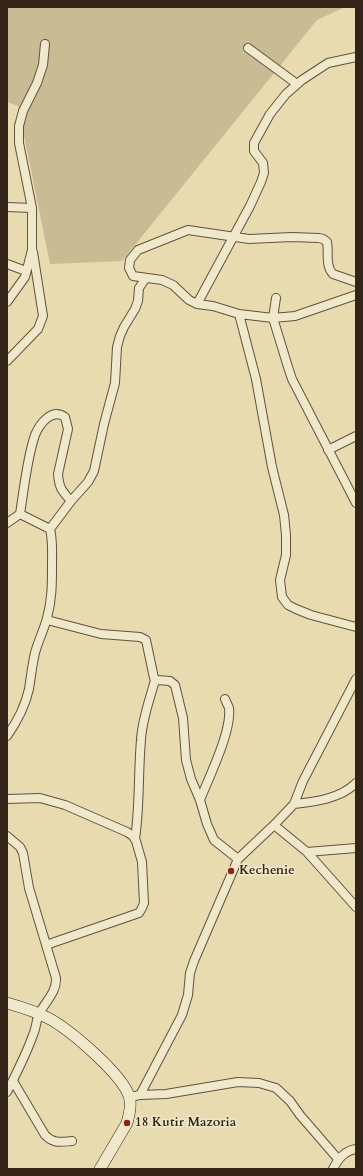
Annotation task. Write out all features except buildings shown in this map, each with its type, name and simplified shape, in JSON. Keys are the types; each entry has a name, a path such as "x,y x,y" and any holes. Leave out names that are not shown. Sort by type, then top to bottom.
{"main road":[{"path":"7,1003 47,1018 63,1028 98,1057 135,1096 127,1123 100,1169"}],"street":[{"path":"7,361 38,329 43,316 32,250 32,208 19,143 19,126 23,111 37,83 43,65 45,44"},
{"path":"248,48 297,84"},
{"path":"197,304 261,182 264,173 262,163 254,151 254,143 270,114 286,94 302,80 328,63 356,57"},
{"path":"7,207 32,208"},
{"path":"356,282 333,274 330,271 328,267 327,242 319,238 292,237 249,239 188,230 138,250 130,260 128,268 133,276 162,280 173,285 188,300 197,304 213,306 239,314 273,318 295,316 356,295"},
{"path":"7,302 25,277 32,250"},
{"path":"7,264 26,271"},
{"path":"7,736 19,717 25,702 29,690 37,645 47,620 52,588 52,539 50,529 71,501 88,482 94,471 115,383 117,347 124,327 138,301 139,288 146,278"},
{"path":"276,298 273,318 292,379 356,503"},
{"path":"239,314 256,379 272,467 284,515 286,555 280,580 282,597 288,605 296,609 311,615 356,627"},
{"path":"7,523 20,514 29,460 36,432 45,419 52,414 60,414 65,417 68,428 58,474 58,482 60,489 71,501"},
{"path":"328,450 356,436"},
{"path":"20,514 50,529"},
{"path":"46,945 139,913 142,908 144,903 142,862 135,839 138,817 142,732 155,680 148,645 144,638 102,634 47,620"},
{"path":"135,1096 182,1015 188,995 190,973 194,961 238,859 294,804 303,781 356,679"},
{"path":"155,680 167,680 175,685 183,718 186,760 191,779 200,800 206,824 214,840 238,859"},
{"path":"200,800 224,739 229,714 225,699"},
{"path":"294,804 321,801 338,794 356,783"},
{"path":"7,799 40,798 65,805 127,832 135,839"},
{"path":"274,825 307,852 356,907"},
{"path":"7,836 20,847 23,854 29,888 57,983 54,991 39,1015 22,1063 7,1092"},
{"path":"307,852 356,848"},
{"path":"13,1081 45,1135 50,1140 55,1142 72,1140"},
{"path":"135,1096 166,1094 238,1082 259,1083 276,1088 290,1101 300,1115 338,1159"},
{"path":"333,1169 338,1159 347,1152 356,1149"}],"shaded area":[{"path":"7,7 345,7 317,20 122,261 50,264 18,106 7,102"}],"place":[{"name":"Kechenie","path":"231,871"},
{"name":"18 Kutir Mazoria","path":"127,1123"}]}
